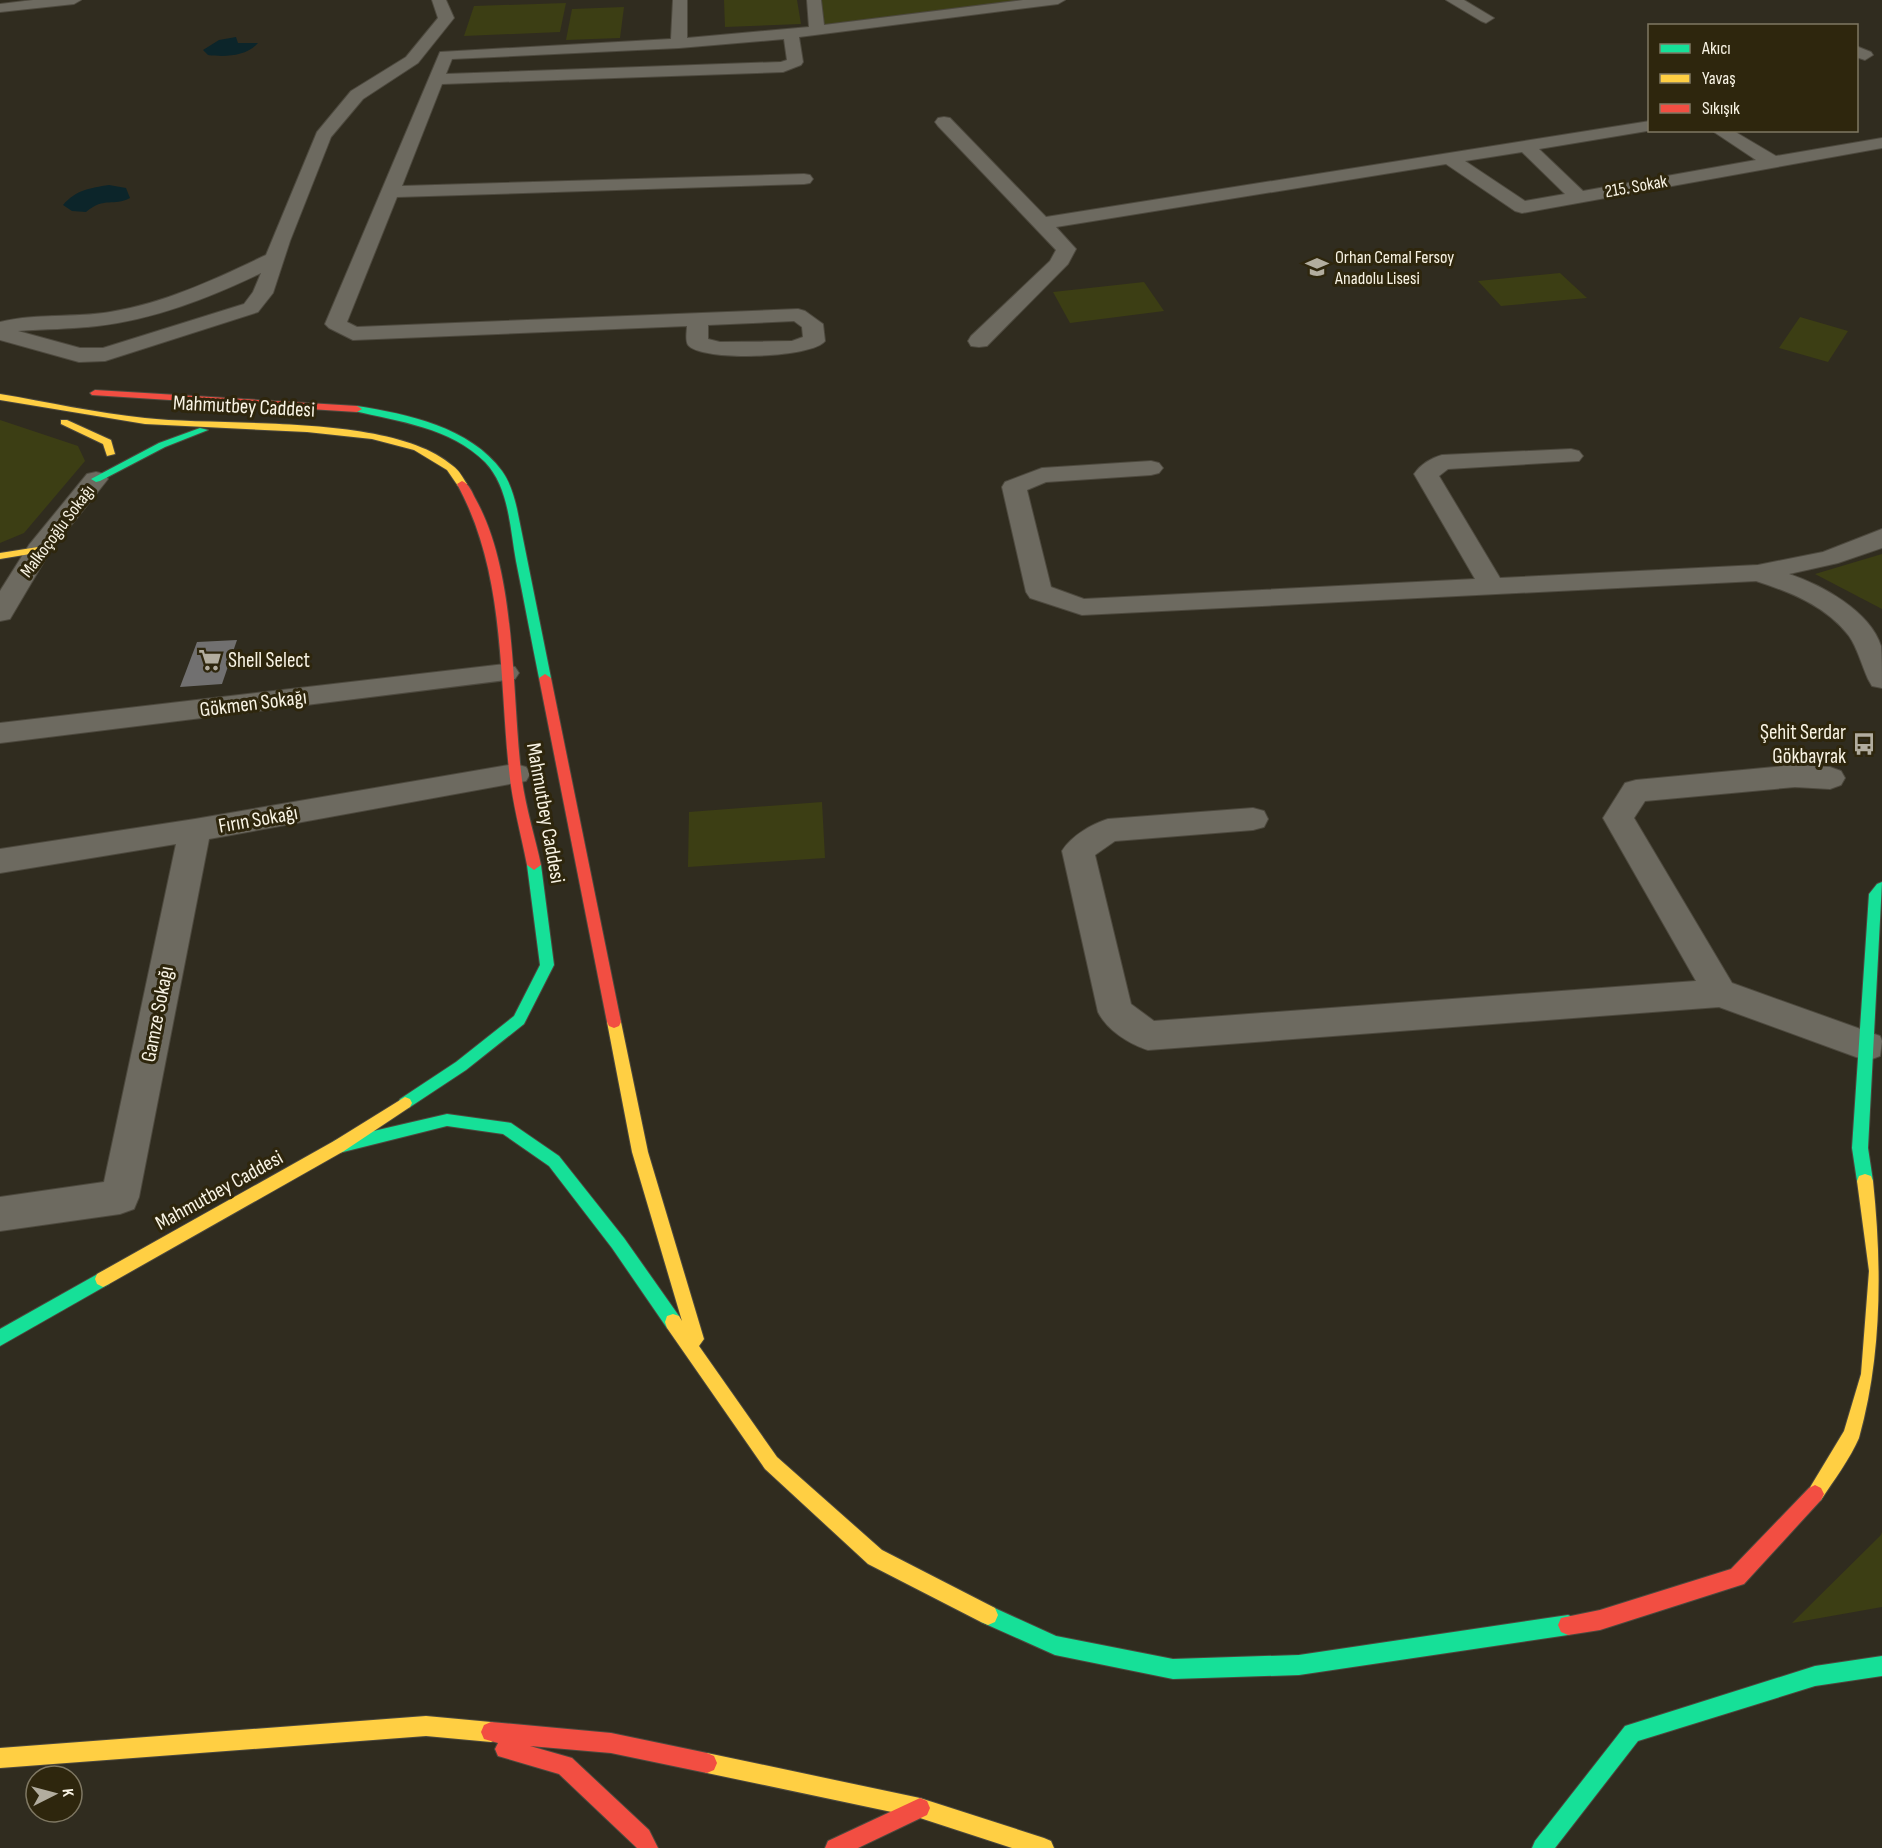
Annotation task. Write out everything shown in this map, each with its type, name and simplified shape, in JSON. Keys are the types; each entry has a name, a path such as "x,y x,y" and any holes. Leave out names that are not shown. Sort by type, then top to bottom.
{"main road":[{"name":"Mahmutbey Caddesi","path":"84,392 327,405 397,416 436,428 473,449 498,471 512,512 640,1152 704,1366"},
{"name":"Mahmutbey Caddesi","path":"0,397 145,421 307,429 373,436 417,448 450,468 468,492 483,526 499,598 515,774 537,880 547,965 519,1020 461,1066 339,1146 0,1338"},
{"path":"96,480 110,454 128,435 164,407 182,398"},
{"path":"96,480 165,422 176,411 182,398"},
{"path":"18,400 55,419 99,436 108,442 110,454"},
{"path":"96,480 183,436 226,426"},
{"path":"0,556 38,550"},
{"path":"339,1146 447,1119 506,1128 554,1161 618,1243 771,1463 875,1557 974,1609 1055,1645 1173,1669 1299,1665 1600,1620 1737,1577 1818,1491 1851,1435 1870,1374 1876,1271 1860,1148 1876,894 1882,887"},
{"path":"1542,1848 1632,1733 1815,1676 1882,1666"},
{"path":"0,1758 426,1726 612,1743 920,1808 1044,1848"},
{"path":"426,1726 565,1765 642,1837 648,1848"},
{"path":"835,1848 920,1808"}],"street":[{"path":"0,8 74,0"},
{"path":"0,333 79,355 105,354 251,308 263,293 274,259 323,136 357,95 412,60 446,18 439,0"},
{"path":"679,44 680,0"},
{"path":"814,0 817,31"},
{"path":"698,320 697,342 718,349 794,347 814,341 812,324 798,315 353,334 336,324 446,55 679,44 817,31 1058,0"},
{"path":"1453,0 1486,18"},
{"path":"437,79 783,67 795,62 791,33"},
{"path":"944,122 1066,249 1058,264 979,341"},
{"path":"1041,224 1648,126"},
{"path":"1722,132 1774,163"},
{"path":"1839,152 1882,143"},
{"path":"1525,145 1578,196"},
{"path":"1839,152 1882,153"},
{"name":"215. Sokak","path":"1500,211 1839,152"},
{"path":"1447,157 1522,207"},
{"path":"391,192 804,179"},
{"path":"0,328 90,321 137,313 224,284 274,259"},
{"path":"1492,586 1426,474 1442,462 1571,456"},
{"path":"1151,468 1042,475 1014,487 1040,592 1082,607 1758,573 1829,558 1876,542 1882,537"},
{"name":"Malkoçoğlu Sokağı","path":"0,614 38,550 96,480"},
{"path":"1758,573 1798,586 1829,603 1862,632 1882,679"},
{"name":"Gökmen Sokağı","path":"0,733 505,673"},
{"name":"Fırın Sokağı","path":"2,866 515,774"},
{"path":"1720,993 1618,818 1636,791 1795,776 1830,778"},
{"path":"1253,819 1108,830 1078,851 1115,1012 1148,1036 1720,993 1867,1046"},
{"name":"Gamze Sokağı","path":"0,1214 120,1197 195,830"}],"green space":[{"path":"724,0 797,0 801,24 725,27"},
{"path":"816,0 1053,0 817,31"},
{"path":"566,3 560,32 464,36 474,6"},
{"path":"624,7 620,38 566,40 572,9"},
{"path":"1560,273 1587,298 1501,306 1478,281"},
{"path":"1144,282 1164,311 1070,323 1053,292"},
{"path":"1800,317 1848,331 1828,362 1779,348"},
{"path":"0,420 78,446 85,461 24,533 0,543"},
{"path":"1882,554 1882,609 1815,574"},
{"path":"822,802 825,858 688,867 689,812"},
{"path":"1882,1532 1882,1607 1792,1623 1881,1535"}],"water":[{"path":"236,37 238,43 258,43 247,51 234,55 208,55 203,50 219,40"},
{"path":"109,185 126,188 130,198 119,202 98,204 86,212 72,211 63,205 78,193"}],"building":[{"name":"Shell Select","path":"237,640 222,684 180,687 197,642"}],"traffic: fast":[{"path":"357,409 394,416 455,437 488,459 499,473 512,509 545,678"},
{"path":"96,479 162,445 203,430"},
{"path":"405,1103 461,1066 519,1020 547,965 534,865"},
{"path":"1865,1181 1860,1148 1876,894 1882,887"},
{"path":"339,1146 447,1120 506,1128 554,1161 618,1243 673,1322"},
{"path":"0,1338 103,1279"},
{"path":"988,1615 1055,1645 1173,1669 1299,1665 1568,1625"},
{"path":"1542,1848 1632,1733 1815,1676 1882,1666"}],"traffic: slow":[{"path":"0,397 145,421 307,429 373,436 417,448 450,468 462,484"},
{"path":"64,422 108,442 110,454"},
{"path":"0,556 38,550"},
{"path":"614,1022 640,1152 696,1339"},
{"path":"103,1279 339,1146 405,1103"},
{"path":"1815,1494 1851,1435 1870,1374 1877,1271 1865,1181"},
{"path":"673,1322 771,1463 875,1557 988,1615"},
{"path":"0,1758 426,1726 491,1732"},
{"path":"707,1763 920,1808 1044,1848"}],"traffic: jam":[{"path":"95,393 357,409"},
{"path":"462,484 477,510 488,543 496,581 507,663 516,783 534,865"},
{"path":"545,678 614,1022"},
{"path":"1568,1625 1600,1620 1737,1577 1815,1494"},
{"path":"491,1732 611,1743 707,1763"},
{"path":"505,1749 565,1765 642,1837 648,1848"},
{"path":"835,1848 920,1808"}],"place":[{"name":"Orhan Cemal Fersoy Anadolu Lisesi","path":"1317,267"},
{"name":"Shell Select","path":"210,660"},
{"name":"Şehit Serdar Gökbayrak","path":"1864,744"}]}
